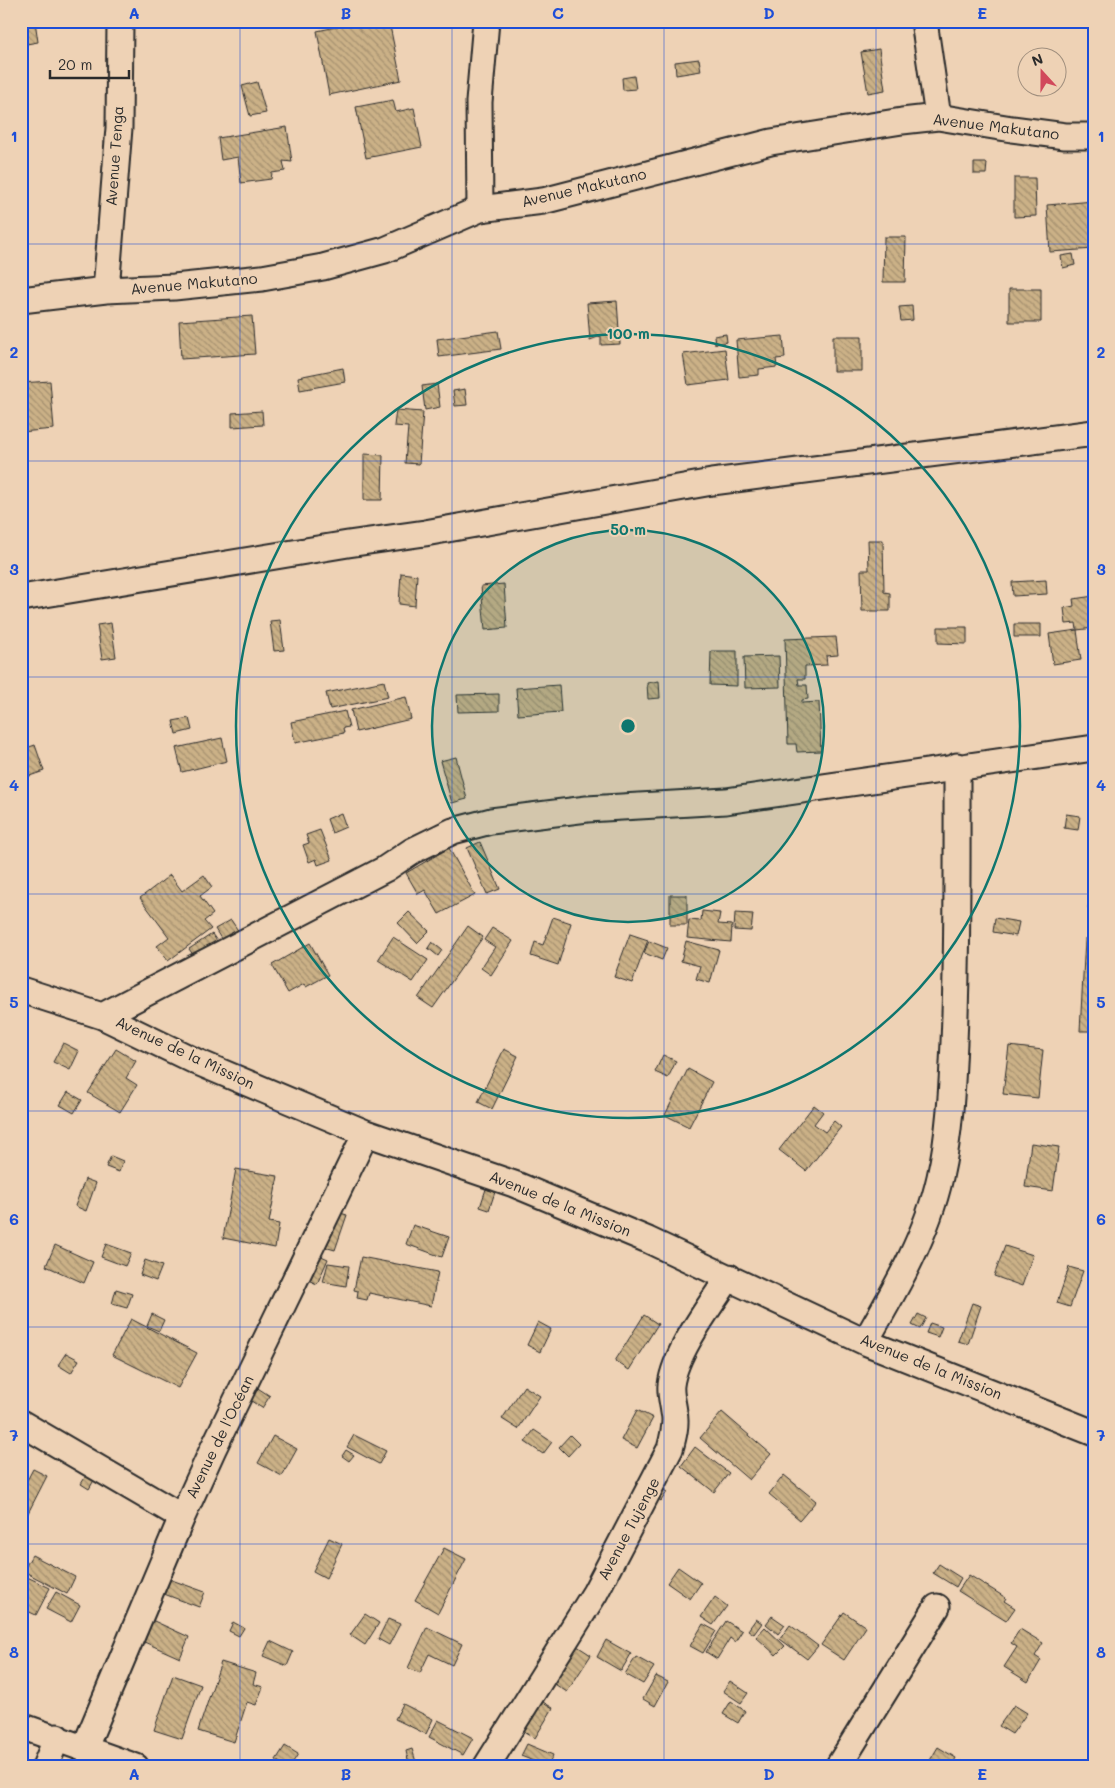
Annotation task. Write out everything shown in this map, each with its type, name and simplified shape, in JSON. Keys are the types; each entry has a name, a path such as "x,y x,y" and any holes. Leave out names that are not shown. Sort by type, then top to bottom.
{"street":[{"name":"Avenue Tenga","path":"106,290 119,128 120,21"},
{"path":"480,209 479,102 486,21"},
{"path":"924,21 938,117"},
{"name":"Avenue Makutano","path":"21,300 106,290 262,278 322,267 385,250 480,209 544,201 771,142 902,121 938,117 1065,136 1094,136"},
{"path":"21,598 425,533 712,482 1094,433"},
{"path":"102,1016 385,869 412,851 453,831 491,821 587,809 726,801 957,766 1094,748"},
{"path":"866,1342 898,1286 926,1222 940,1178 950,1114 956,990 957,766"},
{"name":"Avenue de la Mission","path":"21,990 102,1016 194,1061 366,1133 514,1184 648,1240 866,1342 1094,1433"},
{"name":"Avenue de l'Océan","path":"85,1747 182,1517 366,1133"},
{"name":"Avenue Tujenge","path":"486,1767 595,1593 670,1450 674,1434 675,1413 670,1387 674,1370 690,1338 728,1277"},
{"path":"21,1424 182,1517"},
{"path":"838,1767 937,1607"},
{"path":"21,1726 85,1747 136,1767"},
{"path":"45,1767 56,1737"}],"building":[{"path":"21,21 35,21 38,42 21,45"},
{"path":"365,21 389,21 401,80 329,95 317,31"},
{"path":"879,49 885,90 868,93 861,52"},
{"path":"699,59 701,71 676,75 675,62"},
{"path":"634,76 636,89 623,90 622,78"},
{"path":"257,82 266,113 250,116 242,86"},
{"path":"393,100 396,112 414,108 422,147 366,158 356,107"},
{"path":"287,127 292,162 283,161 285,171 272,173 271,179 241,183 238,157 221,160 218,138"},
{"path":"974,163 987,163 986,174 974,174"},
{"path":"1014,178 1035,178 1036,216 1014,217"},
{"path":"1094,201 1094,249 1050,252 1047,205"},
{"path":"884,237 906,237 905,282 883,282"},
{"path":"1073,254 1075,265 1063,268 1061,256"},
{"path":"1009,289 1041,289 1041,322 1009,322"},
{"path":"617,301 620,344 601,345 601,336 590,340 587,303"},
{"path":"912,306 913,320 901,321 899,307"},
{"path":"252,316 255,354 181,359 179,321"},
{"path":"498,331 501,349 439,357 437,339"},
{"path":"726,334 727,342 715,344 714,336"},
{"path":"783,336 785,358 776,359 777,367 759,369 759,375 739,377 736,340"},
{"path":"833,336 862,336 862,371 833,371"},
{"path":"725,349 729,380 688,385 683,354"},
{"path":"343,368 345,382 300,390 298,377"},
{"path":"50,381 54,429 21,432 21,383"},
{"path":"437,384 440,407 425,410 422,386"},
{"path":"465,389 467,405 455,406 453,391"},
{"path":"396,410 423,412 419,464 405,463 408,427 394,426"},
{"path":"262,411 263,425 232,427 232,413"},
{"path":"364,454 383,455 382,500 364,500"},
{"path":"868,540 883,540 884,592 890,593 890,611 862,611 861,570 869,570"},
{"path":"401,573 417,575 415,606 399,604"},
{"path":"1046,580 1047,594 1013,596 1012,582"},
{"path":"504,584 507,628 485,630 481,586"},
{"path":"1094,596 1094,628 1077,630 1076,623 1066,624 1064,608 1074,606 1073,599"},
{"path":"280,620 284,650 274,651 270,621"},
{"path":"111,623 116,657 102,659 97,625"},
{"path":"1014,624 1041,624 1041,637 1014,637"},
{"path":"938,627 967,627 967,644 938,643"},
{"path":"1077,630 1081,660 1053,664 1049,634"},
{"path":"836,637 838,655 826,656 827,665 805,666 805,679 798,679 799,685 807,685 808,699 802,700 802,703 819,702 821,751 797,752 796,744 788,744 785,639"},
{"path":"711,651 737,651 737,686 710,685"},
{"path":"779,656 780,687 745,688 744,657"},
{"path":"384,681 388,697 330,709 326,693"},
{"path":"659,681 660,698 648,699 647,683"},
{"path":"559,685 561,712 518,715 516,688"},
{"path":"499,694 499,711 458,712 457,695"},
{"path":"406,697 411,719 356,732 351,710"},
{"path":"345,711 349,727 343,728 344,733 295,743 291,722"},
{"path":"189,718 192,730 176,734 173,721"},
{"path":"222,738 227,761 182,772 176,748"},
{"path":"35,745 44,771 21,779 21,750"},
{"path":"456,757 467,799 452,803 440,761"},
{"path":"341,813 346,827 332,833 327,819"},
{"path":"1066,814 1080,816 1078,830 1064,828"},
{"path":"320,830 332,860 318,865 316,859 309,862 303,845 309,843 306,835"},
{"path":"480,842 500,889 487,894 467,848"},
{"path":"449,848 475,895 439,914 425,890 418,894 406,873"},
{"path":"1094,874 1094,909 1088,908"},
{"path":"170,875 182,891 204,875 212,887 200,896 213,914 204,921 211,929 168,961 157,946 169,937 140,898"},
{"path":"670,895 687,895 687,925 670,925"},
{"path":"702,911 720,913 718,924 732,925 731,942 687,938 689,920 701,921"},
{"path":"409,912 429,931 417,943 398,923"},
{"path":"735,913 753,914 751,931 734,930"},
{"path":"553,917 571,923 558,965 531,956 535,942 543,945"},
{"path":"995,918 1019,922 1016,936 993,932"},
{"path":"231,920 239,932 223,942 215,929"},
{"path":"468,926 483,937 433,1008 418,998"},
{"path":"492,928 513,941 491,975 481,968 495,947 484,940"},
{"path":"212,934 219,944 197,960 189,949"},
{"path":"630,934 648,940 632,983 614,977"},
{"path":"393,937 428,960 413,982 378,960"},
{"path":"1085,939 1094,939 1094,1031 1080,1031"},
{"path":"649,941 667,948 662,960 644,953"},
{"path":"686,941 719,950 710,983 696,979 700,966 681,961"},
{"path":"432,942 442,950 438,956 428,948"},
{"path":"310,943 328,975 306,987 304,984 288,993 272,965"},
{"path":"63,1043 79,1051 70,1070 53,1062"},
{"path":"1009,1046 1043,1050 1038,1098 1003,1094"},
{"path":"116,1049 136,1061 126,1078 137,1085 120,1112 88,1093"},
{"path":"504,1049 518,1056 492,1109 478,1102"},
{"path":"663,1055 676,1061 668,1078 655,1072"},
{"path":"688,1069 712,1082 689,1127 665,1115"},
{"path":"68,1092 82,1100 74,1113 60,1105"},
{"path":"814,1105 823,1112 814,1124 825,1132 834,1121 841,1127 806,1171 779,1150"},
{"path":"1094,1117 1094,1139 1091,1139"},
{"path":"1031,1143 1059,1147 1053,1191 1025,1187"},
{"path":"111,1156 123,1161 119,1172 106,1167"},
{"path":"236,1169 278,1176 269,1222 279,1224 275,1248 223,1238"},
{"path":"85,1179 96,1183 86,1211 75,1206"},
{"path":"486,1189 495,1192 489,1210 480,1207"},
{"path":"334,1211 347,1215 335,1250 321,1246"},
{"path":"413,1225 449,1237 442,1257 406,1244"},
{"path":"106,1244 131,1253 125,1266 101,1257"},
{"path":"55,1245 93,1262 84,1283 46,1266"},
{"path":"1005,1246 1033,1255 1022,1286 994,1276"},
{"path":"319,1255 328,1259 317,1284 308,1280"},
{"path":"361,1257 438,1272 431,1306 369,1293 367,1300 357,1298 358,1291 354,1290"},
{"path":"145,1260 162,1266 156,1281 140,1275"},
{"path":"328,1263 349,1266 346,1286 323,1282"},
{"path":"1069,1267 1083,1271 1070,1307 1057,1303"},
{"path":"116,1289 132,1294 127,1308 112,1304"},
{"path":"972,1303 981,1306 968,1344 958,1341"},
{"path":"152,1314 164,1320 159,1331 147,1326"},
{"path":"918,1314 926,1318 920,1329 912,1325"},
{"path":"644,1315 658,1324 629,1370 615,1361"},
{"path":"131,1319 197,1353 178,1388 112,1355"},
{"path":"538,1322 551,1329 540,1352 527,1345"},
{"path":"930,1323 942,1327 938,1337 926,1333"},
{"path":"66,1353 79,1360 71,1373 58,1365"},
{"path":"250,1383 270,1396 262,1408 242,1395"},
{"path":"524,1386 540,1396 518,1429 502,1419"},
{"path":"637,1410 653,1418 637,1448 621,1440"},
{"path":"722,1412 771,1454 749,1480 700,1438"},
{"path":"534,1430 552,1442 543,1454 525,1442"},
{"path":"354,1435 386,1451 379,1464 347,1447"},
{"path":"570,1435 579,1444 568,1456 559,1447"},
{"path":"273,1436 297,1449 282,1476 258,1463"},
{"path":"695,1447 729,1473 714,1492 681,1466"},
{"path":"346,1450 354,1455 349,1461 342,1456"},
{"path":"33,1469 47,1476 27,1515 21,1512 21,1492"},
{"path":"89,1471 97,1475 89,1489 81,1484"},
{"path":"784,1475 816,1501 800,1520 769,1494"},
{"path":"657,1486 667,1492 661,1501 651,1494"},
{"path":"21,1516 26,1518 21,1528"},
{"path":"329,1538 342,1544 326,1578 313,1571"},
{"path":"444,1548 466,1559 438,1613 415,1600"},
{"path":"32,1555 75,1577 67,1594 23,1571"},
{"path":"939,1564 961,1578 956,1587 933,1573"},
{"path":"678,1567 701,1583 690,1599 667,1583"},
{"path":"21,1574 50,1588 36,1615 21,1608"},
{"path":"969,1575 1006,1598 1004,1601 1015,1608 1006,1621 958,1591"},
{"path":"169,1579 205,1592 199,1607 164,1594"},
{"path":"56,1592 80,1605 71,1622 46,1609"},
{"path":"715,1597 727,1606 713,1625 701,1617"},
{"path":"844,1612 866,1627 844,1660 821,1645"},
{"path":"365,1614 379,1623 365,1645 350,1635"},
{"path":"143,1616 189,1637 180,1658 133,1637"},
{"path":"772,1616 785,1625 778,1634 766,1624"},
{"path":"388,1619 400,1624 389,1645 378,1639"},
{"path":"756,1619 762,1623 754,1634 748,1630"},
{"path":"726,1621 742,1631 735,1642 730,1638 717,1659 706,1652"},
{"path":"233,1622 244,1628 239,1636 229,1631"},
{"path":"703,1624 716,1631 703,1653 690,1646"},
{"path":"790,1625 818,1646 807,1659 780,1639"},
{"path":"427,1627 462,1644 452,1665 429,1654 420,1673 408,1668"},
{"path":"765,1627 785,1646 776,1655 756,1637"},
{"path":"1020,1629 1043,1643 1035,1656 1041,1660 1028,1682 1004,1667 1017,1647 1011,1643"},
{"path":"606,1640 631,1654 621,1671 597,1657"},
{"path":"270,1641 293,1652 287,1666 263,1656"},
{"path":"577,1646 591,1655 567,1692 553,1683"},
{"path":"636,1657 654,1667 643,1684 625,1674"},
{"path":"221,1662 256,1673 253,1684 263,1687 256,1705 247,1702 234,1742 198,1731"},
{"path":"173,1675 201,1685 182,1739 154,1730"},
{"path":"656,1676 668,1682 655,1706 643,1699"},
{"path":"730,1681 748,1693 741,1703 723,1691"},
{"path":"538,1699 553,1708 535,1738 520,1729"},
{"path":"731,1701 745,1711 738,1723 723,1714"},
{"path":"403,1704 433,1719 426,1734 395,1719"},
{"path":"1014,1705 1027,1713 1012,1734 999,1726"},
{"path":"438,1720 473,1738 463,1755 429,1737"},
{"path":"527,1744 553,1755 548,1767 521,1756"},
{"path":"285,1746 298,1754 290,1767 286,1767 276,1760"},
{"path":"938,1747 956,1758 951,1767 926,1767"},
{"path":"412,1749 416,1762 409,1764 406,1751"},
{"path":"960,1761 965,1764 963,1767 957,1767"}]}
